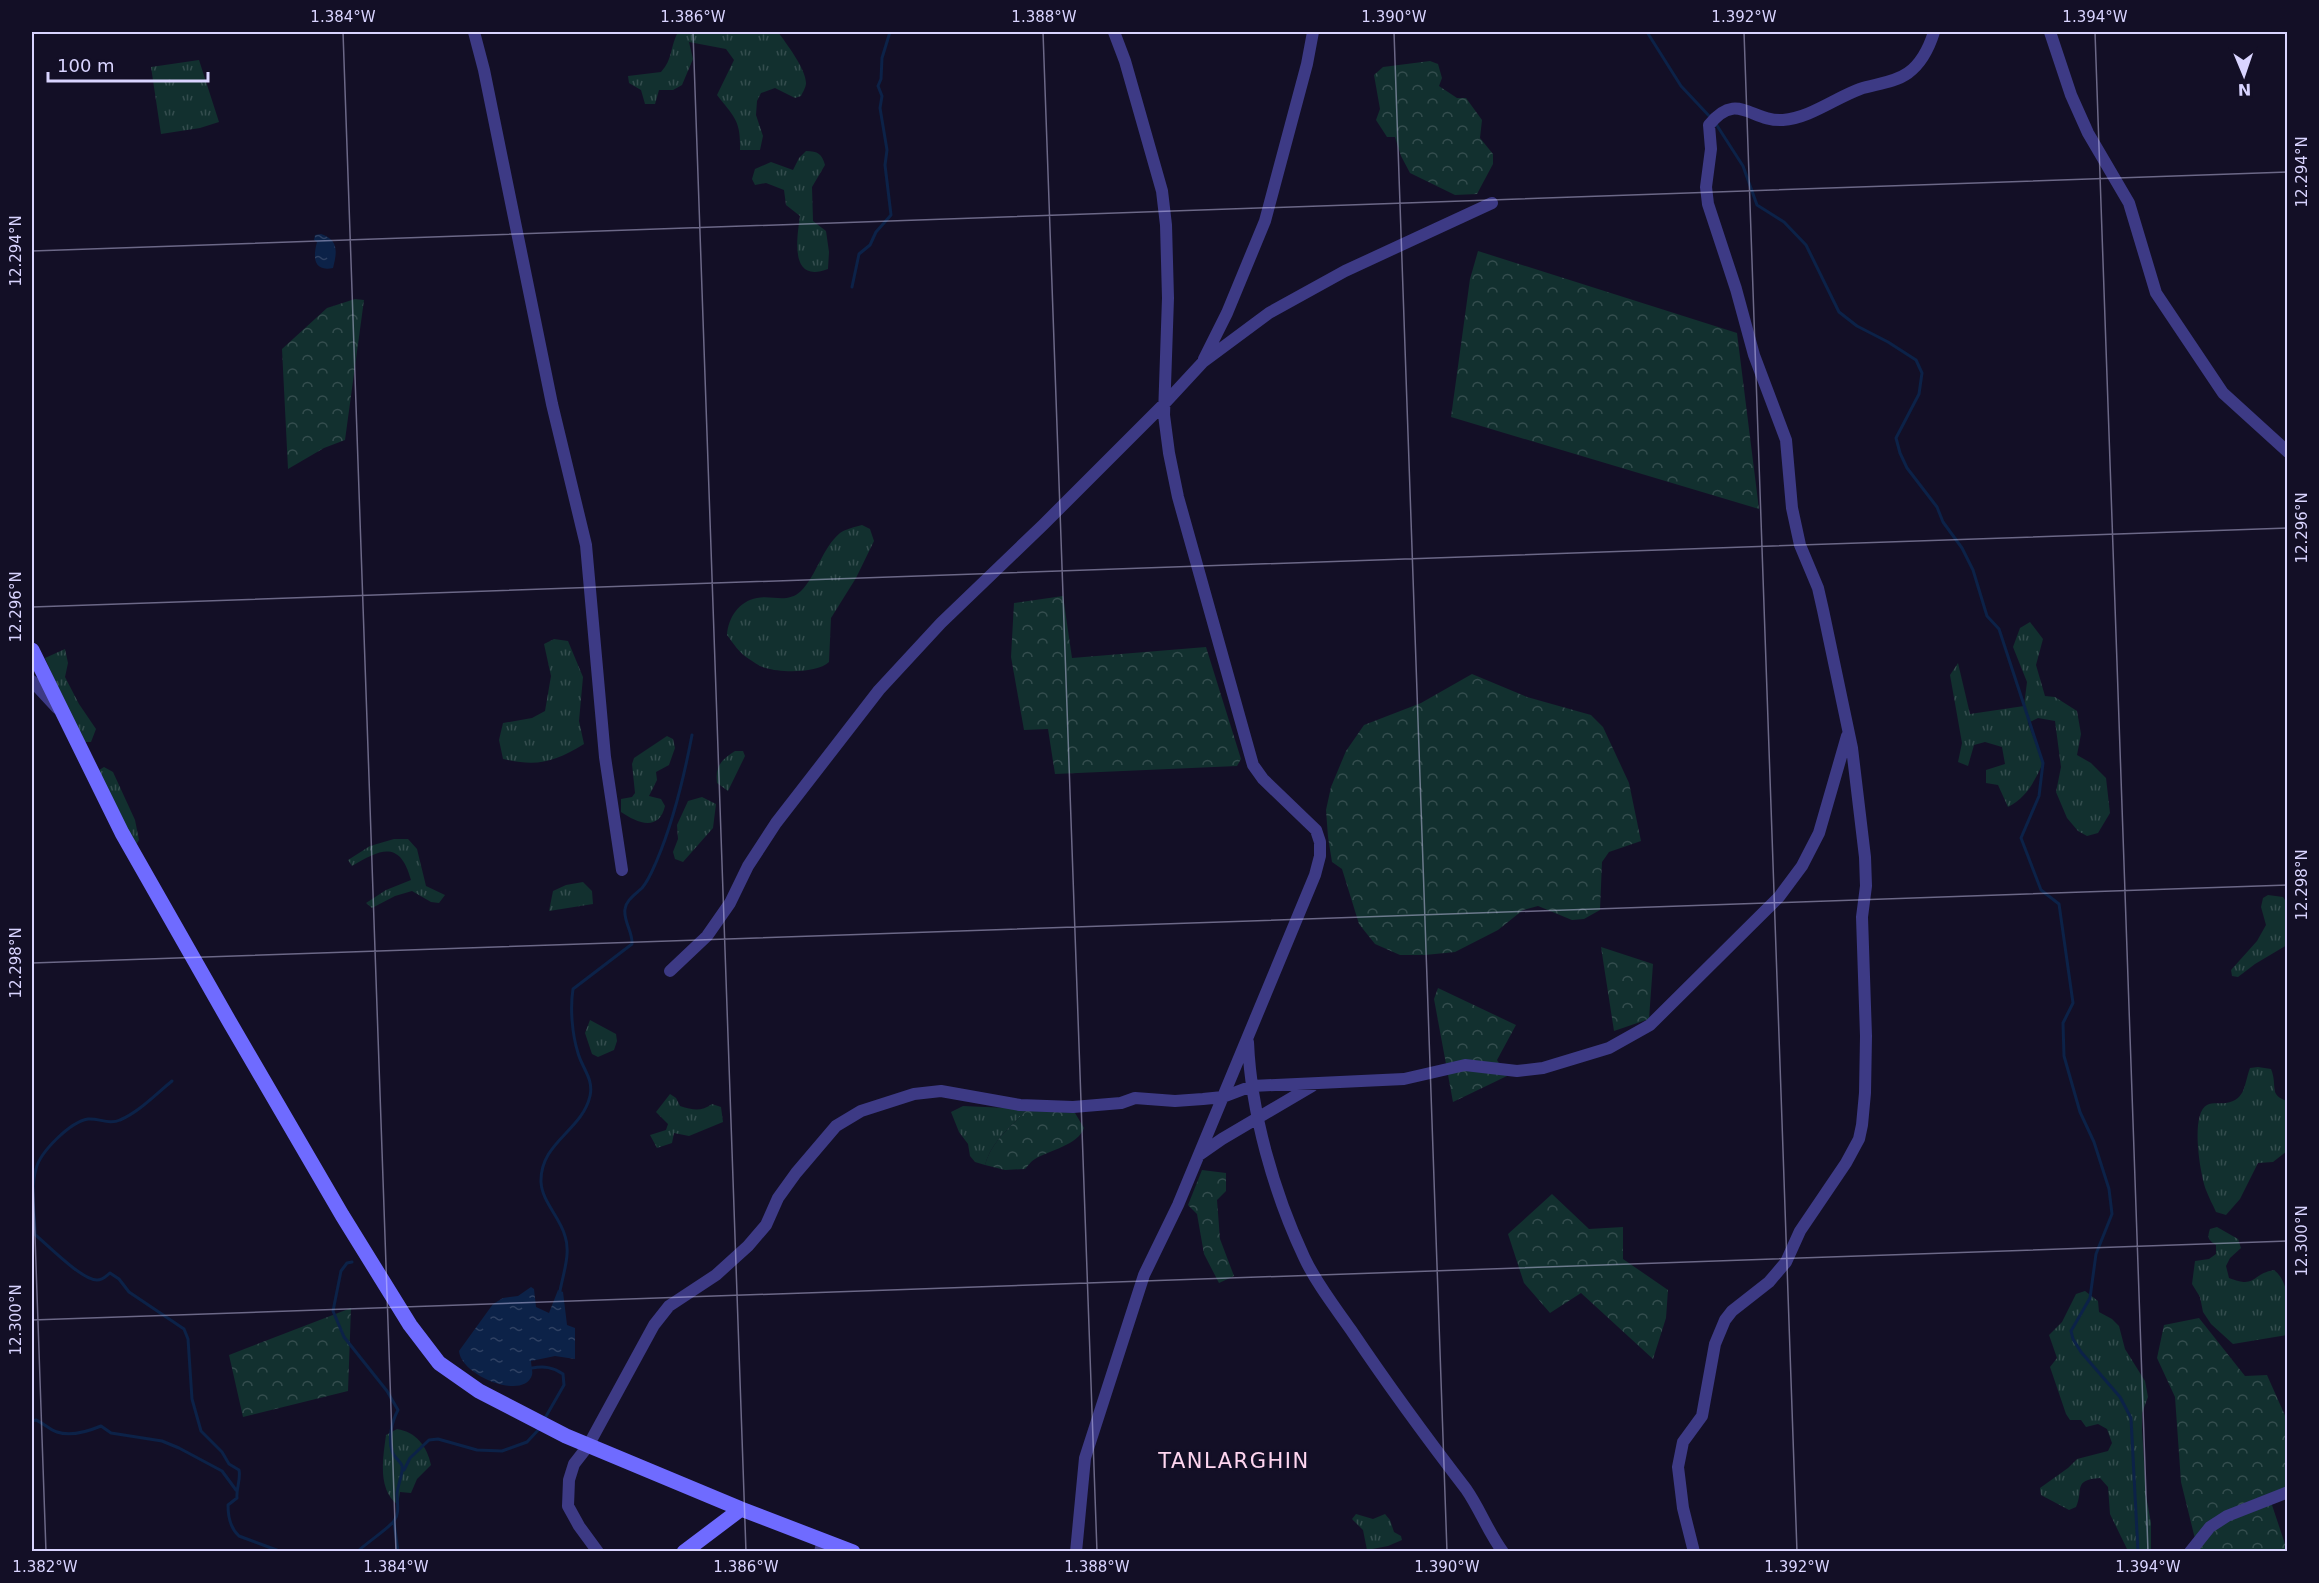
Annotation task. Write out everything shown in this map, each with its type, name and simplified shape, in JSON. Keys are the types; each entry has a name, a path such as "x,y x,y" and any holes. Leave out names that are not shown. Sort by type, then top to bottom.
{"street":[{"path":"474,32 484,70 552,404 586,545 605,757 621,870"},
{"path":"1076,1551 1085,1458 1144,1275 1178,1205 1315,875 1320,856 1320,842 1316,830 1263,779 1253,765 1178,497 1169,453 1165,403 1168,298 1166,225 1162,191 1125,61 1114,32"},
{"path":"1203,362 1227,313 1265,221 1307,64 1313,32"},
{"path":"1694,1551 1683,1508 1678,1467 1683,1442 1702,1416 1715,1344 1725,1320 1732,1311 1769,1282 1786,1262 1800,1231 1846,1163 1859,1138 1862,1125 1866,1036 1862,917 1866,886 1865,856 1848,732 1820,599 1800,545 1792,508 1786,440 1754,355 1736,289 1708,204 1706,187 1711,149 1709,125 1716,116 1736,107 1771,119 1793,118 1859,89 1907,74 1921,62 1934,32"},
{"path":"2050,32 2071,95 2088,133 2129,203 2156,293 2223,393 2288,452"},
{"path":"670,971 707,936 730,903 747,866 776,823 879,690 941,623 1165,403 1203,362 1269,313 1345,272 1492,203"},
{"path":"32,650 122,833 223,1011 342,1215 410,1325 439,1363 469,1385 588,1446 741,1509 822,1546 853,1551"},
{"path":"32,681 62,713"},
{"path":"598,1551 579,1526 568,1506 574,1464 588,1446 609,1405 659,1319 669,1306 716,1275 748,1246 766,1225 778,1198 820,1142 836,1126 861,1111 914,1094 941,1091 1020,1105 1073,1107 1121,1103 1135,1098 1175,1101 1223,1097 1252,1086 1404,1079 1465,1065 1517,1071 1542,1068 1609,1048 1650,1025 1779,897 1802,866 1820,833 1848,732"},
{"path":"1247,1038 1252,1086 1259,1118 1280,1196 1304,1259 1406,1411 1468,1492 1503,1551"},
{"path":"1198,1156 1289,1098 1320,1083"},
{"path":"2190,1551 2210,1527 2227,1516 2288,1492"},
{"path":"684,1551 741,1509"}],"green space":[{"path":"678,32 778,32 790,49 803,71 806,86 801,96 795,98 775,88 761,93 757,101 756,115 763,136 760,150 740,150 738,125 717,95 734,60 726,49 689,42 693,59 682,85 673,90 659,90 655,104 645,104 641,90 629,83 628,76 661,72 668,62"},
{"path":"199,60 219,122 200,128 161,134 151,67"},
{"path":"1430,61 1438,64 1442,78 1439,86 1457,98 1466,98 1482,120 1480,138 1493,154 1493,164 1477,194 1455,195 1410,173 1395,137 1387,137 1376,120 1380,109 1374,75 1383,67"},
{"path":"806,151 819,154 825,165 812,187 813,221 826,231 829,252 828,269 815,272 801,265 797,246 800,216 786,205 784,190 766,183 755,185 752,179 755,169 771,162 793,170 799,158"},
{"path":"1478,251 1737,333 1759,509 1451,417 1470,279"},
{"path":"355,299 364,300 345,440 324,448 288,469 282,349 327,308"},
{"path":"862,525 870,529 874,541 856,578 831,618 829,662 824,666 808,670 781,671 762,667 746,657 727,635 736,611 745,603 757,598 785,598 796,595 807,585 834,539 842,532"},
{"path":"1063,596 1072,658 1206,647 1241,759 1237,766 1055,774 1048,729 1024,730 1011,657 1014,603"},
{"path":"2030,622 2043,639 2036,665 2045,696 2055,697 2077,711 2081,734 2077,755 2091,763 2106,778 2110,813 2098,833 2087,836 2078,831 2067,818 2056,792 2061,767 2055,721 2038,718 2028,723 2043,763 2025,794 2008,807 1998,785 1986,783 1986,770 2005,764 2002,747 1985,742 1974,745 1968,766 1958,762 1962,743 1950,675 1958,663 1970,714 2024,706 2027,682 2013,647 2020,628"},
{"path":"554,639 568,641 583,677 579,721 584,744 554,759 536,763 503,759 499,740 503,723 532,718 545,711 551,676 544,644"},
{"path":"65,649 68,663 65,677 79,704 96,729 91,742 81,742 45,658"},
{"path":"1472,674 1527,697 1591,715 1603,727 1629,783 1641,841 1609,852 1602,862 1600,910 1584,919 1572,920 1538,906 1523,910 1498,930 1455,952 1400,955 1375,944 1359,924 1342,869 1332,862 1326,810 1331,787 1346,751 1364,725 1421,703"},
{"path":"667,736 673,739 675,748 669,765 656,772 657,780 649,796 661,799 665,806 658,819 647,823 640,822 621,812 621,799 632,797 635,793 632,764 634,758"},
{"path":"735,751 743,751 745,756 728,791 717,783 717,772 726,757"},
{"path":"104,767 113,772 135,820 139,840 136,845 96,772"},
{"path":"702,797 716,804 713,828 683,862 675,859 673,852 678,839 677,825 688,801"},
{"path":"394,839 408,839 417,849 426,886 445,895 439,903 431,902 412,891 395,896 372,908 366,903 386,890 411,880 406,867 395,854 388,852 372,855 352,866 348,860 370,846"},
{"path":"583,882 592,891 593,904 549,911 553,891 566,885"},
{"path":"2268,895 2283,897 2287,903 2287,945 2238,977 2232,976 2231,970 2257,941 2266,925 2261,907 2263,898"},
{"path":"1601,947 1653,964 1649,1019 1614,1031"},
{"path":"1438,988 1516,1025 1497,1060 1507,1076 1453,1102 1434,999"},
{"path":"590,1020 616,1034 617,1041 614,1050 598,1057 592,1054 585,1033"},
{"path":"2250,1068 2271,1069 2275,1093 2287,1101 2287,1151 2273,1162 2258,1163 2240,1199 2226,1215 2216,1212 2207,1193 2199,1158 2199,1120 2207,1105 2237,1099 2241,1095"},
{"path":"670,1094 676,1098 680,1106 697,1110 712,1104 721,1107 723,1122 689,1136 674,1133 672,1143 657,1148 650,1135 666,1130 668,1124 656,1112"},
{"path":"963,1106 1028,1109 997,1142 985,1165 975,1162 970,1156 968,1144 959,1132 951,1112"},
{"path":"1028,1109 1075,1113 1084,1128 1076,1139 1035,1159 1025,1169 1005,1170 985,1165 997,1142"},
{"path":"1202,1170 1226,1173 1226,1191 1217,1200 1220,1239 1234,1276 1219,1283 1204,1254 1197,1214 1188,1205"},
{"path":"1552,1194 1589,1229 1623,1227 1623,1259 1668,1290 1666,1318 1653,1359 1581,1293 1550,1313 1524,1283 1508,1234"},
{"path":"2217,1227 2238,1239 2241,1248 2230,1258 2226,1266 2229,1278 2245,1282 2274,1270 2280,1276 2288,1300 2287,1335 2233,1344 2211,1324 2203,1312 2200,1297 2192,1284 2195,1261 2209,1259 2216,1254 2216,1245 2210,1240 2209,1235 2210,1229"},
{"path":"2085,1291 2098,1301 2099,1312 2119,1326 2125,1349 2145,1381 2148,1397 2142,1413 2142,1429 2146,1495 2151,1523 2151,1551 2128,1551 2110,1514 2108,1487 2100,1478 2091,1479 2082,1484 2076,1507 2069,1510 2041,1495 2040,1488 2077,1459 2108,1451 2112,1443 2107,1429 2098,1424 2086,1427 2081,1420 2070,1420 2050,1367 2057,1358 2049,1335 2062,1322 2076,1294"},
{"path":"351,1308 348,1391 243,1417 229,1355"},
{"path":"2199,1318 2245,1376 2267,1375 2287,1420 2287,1492 2270,1499 2287,1550 2198,1551 2181,1482 2175,1397 2157,1358 2164,1325"},
{"path":"397,1429 410,1433 420,1441 431,1465 417,1479 411,1493 400,1492 398,1505 387,1491 383,1473 386,1435"},
{"path":"1356,1514 1373,1519 1385,1514 1394,1532 1401,1536 1402,1540 1388,1546 1367,1550 1363,1530 1352,1519"}],"water":[{"path":"321,234 334,243 333,268 322,268 316,262 317,242 314,240 315,235"},
{"path":"531,1287 534,1289 536,1307 549,1313 558,1290 563,1292 567,1325 575,1328 575,1359 555,1356 531,1361 532,1375 527,1382 518,1386 493,1382 470,1369 462,1360 459,1351 493,1304 503,1298 518,1296"}],"waterway":[{"path":"852,287 859,254 870,245 876,232 891,215 885,165 887,150 880,108 882,96 878,86 881,79 882,58 890,32"},
{"path":"1647,32 1681,86 1712,119"},
{"path":"1716,124 1743,166 1757,205 1784,222 1806,245 1839,312 1857,326 1916,360 1922,373 1919,394 1896,438 1900,453 1907,468 1937,507 1943,522 1962,548 1973,570 1987,616 1999,629 2043,763 2039,796 2021,838 2041,890 2059,904 2073,1003 2063,1023 2064,1056 2080,1112 2094,1142 2109,1189 2112,1214 2096,1254 2090,1298 2071,1331 2081,1352 2120,1397 2131,1418 2138,1552"},
{"path":"560,1291 566,1264 567,1243 563,1229 544,1196 541,1182 542,1168 547,1157 579,1119 586,1108 591,1090 574,1038 573,989 632,944 625,918 626,906 647,882 669,830 692,735"},
{"path":"35,1234 34,1177 39,1162 49,1146 81,1121 92,1119 112,1122 127,1117 172,1081"},
{"path":"32,1232 82,1274 97,1280 103,1279 110,1273 119,1279 129,1292 184,1329 188,1339 192,1399 201,1431 222,1452 229,1464 239,1470 237,1498 228,1505 232,1526 239,1536 282,1552"},
{"path":"352,1262 347,1263 341,1271 333,1311 344,1337 387,1391 398,1410 392,1424 390,1441 393,1453 402,1468 397,1491 396,1518 357,1552"},
{"path":"532,1368 548,1368 563,1374 564,1385 545,1418"},
{"path":"32,1421 36,1420 54,1431 68,1434 80,1433 101,1426 111,1433 162,1441 222,1471 236,1490"},
{"path":"404,1470 410,1458 429,1440 438,1439 477,1450 502,1451 527,1442 541,1427"},
{"path":"394,1522 398,1552"}],"district":[{"name":"TANLARGHIN","path":"1234,1461"}]}
